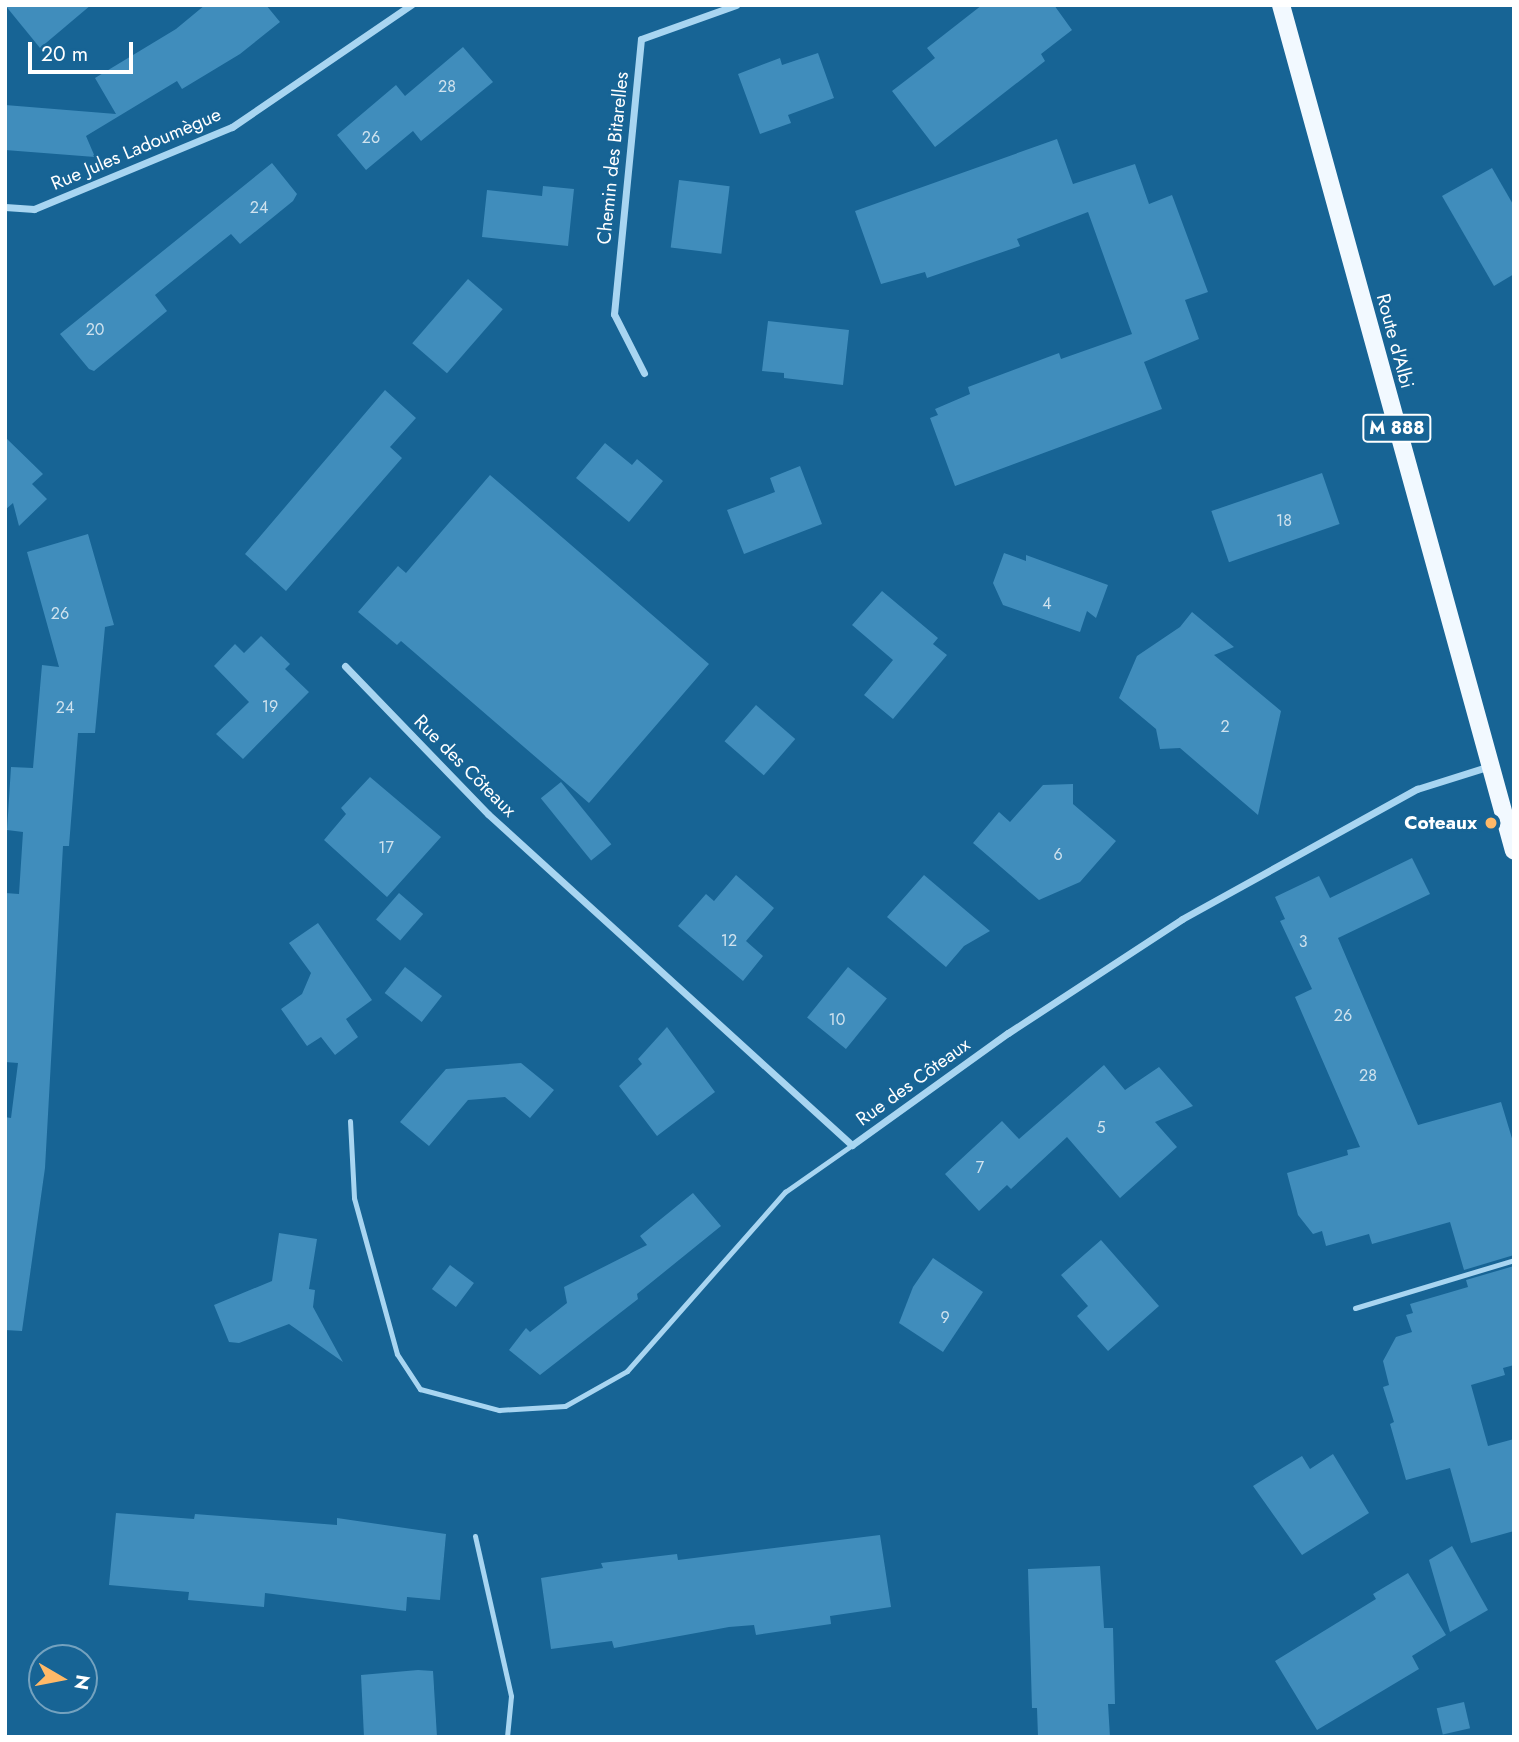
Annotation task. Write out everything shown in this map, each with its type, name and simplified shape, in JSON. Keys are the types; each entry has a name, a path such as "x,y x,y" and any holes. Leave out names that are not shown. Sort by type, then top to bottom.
{"main road":[{"name":"Route d'Albi","path":"1280,5 1514,851"}],"street":[{"name":"Rue Jules Ladoumègue","path":"5,207 33,209 232,127 411,5"},
{"name":"Chemin des Bitarelles","path":"644,373 614,314 641,39 736,5"},
{"name":"Rue des Côteaux","path":"345,666 488,814 852,1146 1008,1033 1182,919 1417,789 1490,766"}],"lane":[{"path":"350,1121 355,1198 397,1354 420,1390 499,1410 565,1406 627,1371 785,1192 852,1146"},
{"path":"1355,1308 1514,1260"},
{"path":"475,1536 511,1696 507,1737"}],"building":[{"path":"5,5 91,5 40,48"},
{"path":"205,5 266,5 280,22 240,54 182,89 177,81 86,136 95,157 5,150 5,105 116,114 95,78 176,29"},
{"path":"982,5 1054,5 1072,30 1041,54 1045,61 935,147 892,91 935,58 927,48"},
{"path":"463,47 493,82 421,141 413,131 366,170 337,135 396,85 405,96"},
{"path":"818,53 834,98 788,115 791,123 760,134 738,74 780,58 782,65"},
{"path":"1057,139 1073,184 1135,164 1149,204 1172,195 1208,292 1185,300 1199,339 1144,362 1162,409 955,486 930,418 938,415 935,409 970,394 968,387 1059,353 1061,359 1132,334 1088,212 1017,239 1020,246 927,278 925,272 881,284 855,211"},
{"path":"272,163 297,194 293,201 240,244 231,234 155,295 167,311 94,371 89,369 60,334"},
{"path":"1492,168 1514,206 1514,274 1494,286 1442,196"},
{"path":"679,180 730,186 721,254 671,247"},
{"path":"543,186 574,189 568,246 482,237 487,190 542,196"},
{"path":"468,279 503,309 447,373 412,343"},
{"path":"768,321 849,330 843,385 784,378 784,373 762,371"},
{"path":"385,390 416,418 390,447 402,458 286,591 245,554"},
{"path":"5,437 43,474 32,484 47,499 19,526 13,503 5,510"},
{"path":"605,443 632,465 637,459 663,481 629,522 576,478"},
{"path":"800,466 822,524 744,554 727,510 775,492 770,478"},
{"path":"1322,473 1340,524 1229,562 1211,511"},
{"path":"490,475 709,664 589,803 401,641 397,645 358,612 398,566 406,573"},
{"path":"88,534 114,625 105,627 95,733 78,733 69,846 63,846 45,1168 22,1331 5,1330 5,1117 11,1118 18,1063 5,1062 5,893 19,894 23,832 7,830 11,767 33,768 42,665 59,667 27,552"},
{"path":"1004,553 1026,561 1026,555 1108,585 1096,618 1087,611 1080,632 1003,605 993,583"},
{"path":"882,591 938,638 933,644 947,655 893,719 864,695 893,660 852,625"},
{"path":"1192,612 1234,647 1214,655 1281,711 1258,815 1180,748 1160,749 1156,729 1119,698 1137,656 1180,627"},
{"path":"261,636 290,664 285,669 309,692 243,759 216,734 249,702 214,666 235,644 244,653"},
{"path":"756,705 795,739 764,775 725,741"},
{"path":"370,777 441,837 387,897 324,840 346,814 341,808"},
{"path":"561,782 611,844 591,861 541,798"},
{"path":"1073,784 1073,804 1116,841 1080,882 1039,900 973,843 999,812 1010,822 1043,785"},
{"path":"1412,858 1430,894 1338,938 1418,1125 1501,1102 1514,1145 1514,1255 1464,1270 1450,1222 1372,1244 1369,1234 1326,1246 1322,1231 1313,1234 1298,1215 1287,1173 1348,1155 1347,1150 1360,1147 1295,997 1312,989 1280,921 1285,919 1275,897 1319,876 1330,898"},
{"path":"736,875 774,908 746,941 763,956 743,981 678,926 706,894 714,901"},
{"path":"924,875 990,931 964,946 946,967 887,917"},
{"path":"399,893 423,914 400,940 376,919"},
{"path":"318,923 372,1000 346,1019 358,1037 335,1055 321,1037 307,1046 281,1009 302,994 311,973 289,943"},
{"path":"405,967 442,996 422,1022 385,993"},
{"path":"848,967 887,998 846,1049 807,1018"},
{"path":"667,1027 715,1092 657,1136 619,1086 642,1064 638,1059"},
{"path":"521,1063 554,1090 530,1118 505,1097 468,1100 429,1146 400,1122 446,1069"},
{"path":"1104,1065 1125,1090 1159,1067 1193,1106 1155,1122 1177,1147 1120,1198 1067,1137 1011,1189 1007,1185 979,1211 945,1174 1002,1121 1019,1139"},
{"path":"693,1193 721,1226 637,1294 638,1299 540,1375 509,1350 526,1328 530,1332 567,1303 564,1287 647,1245 640,1236"},
{"path":"279,1233 317,1239 309,1289 315,1290 313,1307 343,1362 289,1324 239,1343 229,1342 214,1305 272,1281"},
{"path":"1101,1240 1159,1306 1108,1351 1077,1316 1088,1306 1061,1275"},
{"path":"933,1258 983,1292 943,1352 899,1323 913,1287"},
{"path":"450,1265 474,1283 456,1307 432,1289"},
{"path":"1514,1266 1514,1365 1503,1368 1505,1375 1471,1385 1488,1446 1514,1439 1514,1531 1471,1543 1450,1468 1406,1480 1390,1424 1394,1422 1383,1387 1389,1385 1383,1361 1396,1337 1412,1332 1406,1315 1413,1313 1410,1304 1468,1287 1466,1280"},
{"path":"1333,1454 1369,1513 1302,1555 1253,1486 1302,1456 1310,1469"},
{"path":"116,1513 194,1519 195,1514 337,1525 337,1518 446,1534 440,1600 407,1597 406,1611 265,1593 264,1607 188,1600 189,1592 109,1585"},
{"path":"880,1535 891,1607 830,1616 831,1624 756,1635 754,1625 614,1648 612,1641 551,1649 541,1578 603,1568 601,1563 677,1554 678,1560"},
{"path":"1452,1546 1488,1610 1450,1632 1429,1560"},
{"path":"1100,1566 1104,1628 1113,1628 1115,1704 1108,1704 1110,1737 1038,1737 1037,1708 1032,1708 1028,1569"},
{"path":"1408,1573 1446,1635 1412,1656 1419,1669 1317,1730 1275,1661 1376,1599 1373,1594"},
{"path":"433,1671 437,1737 364,1737 361,1675"},
{"path":"1464,1702 1470,1728 1443,1735 1437,1708"}],"place":[{"name":"Coteaux","path":"1491,823"}]}
